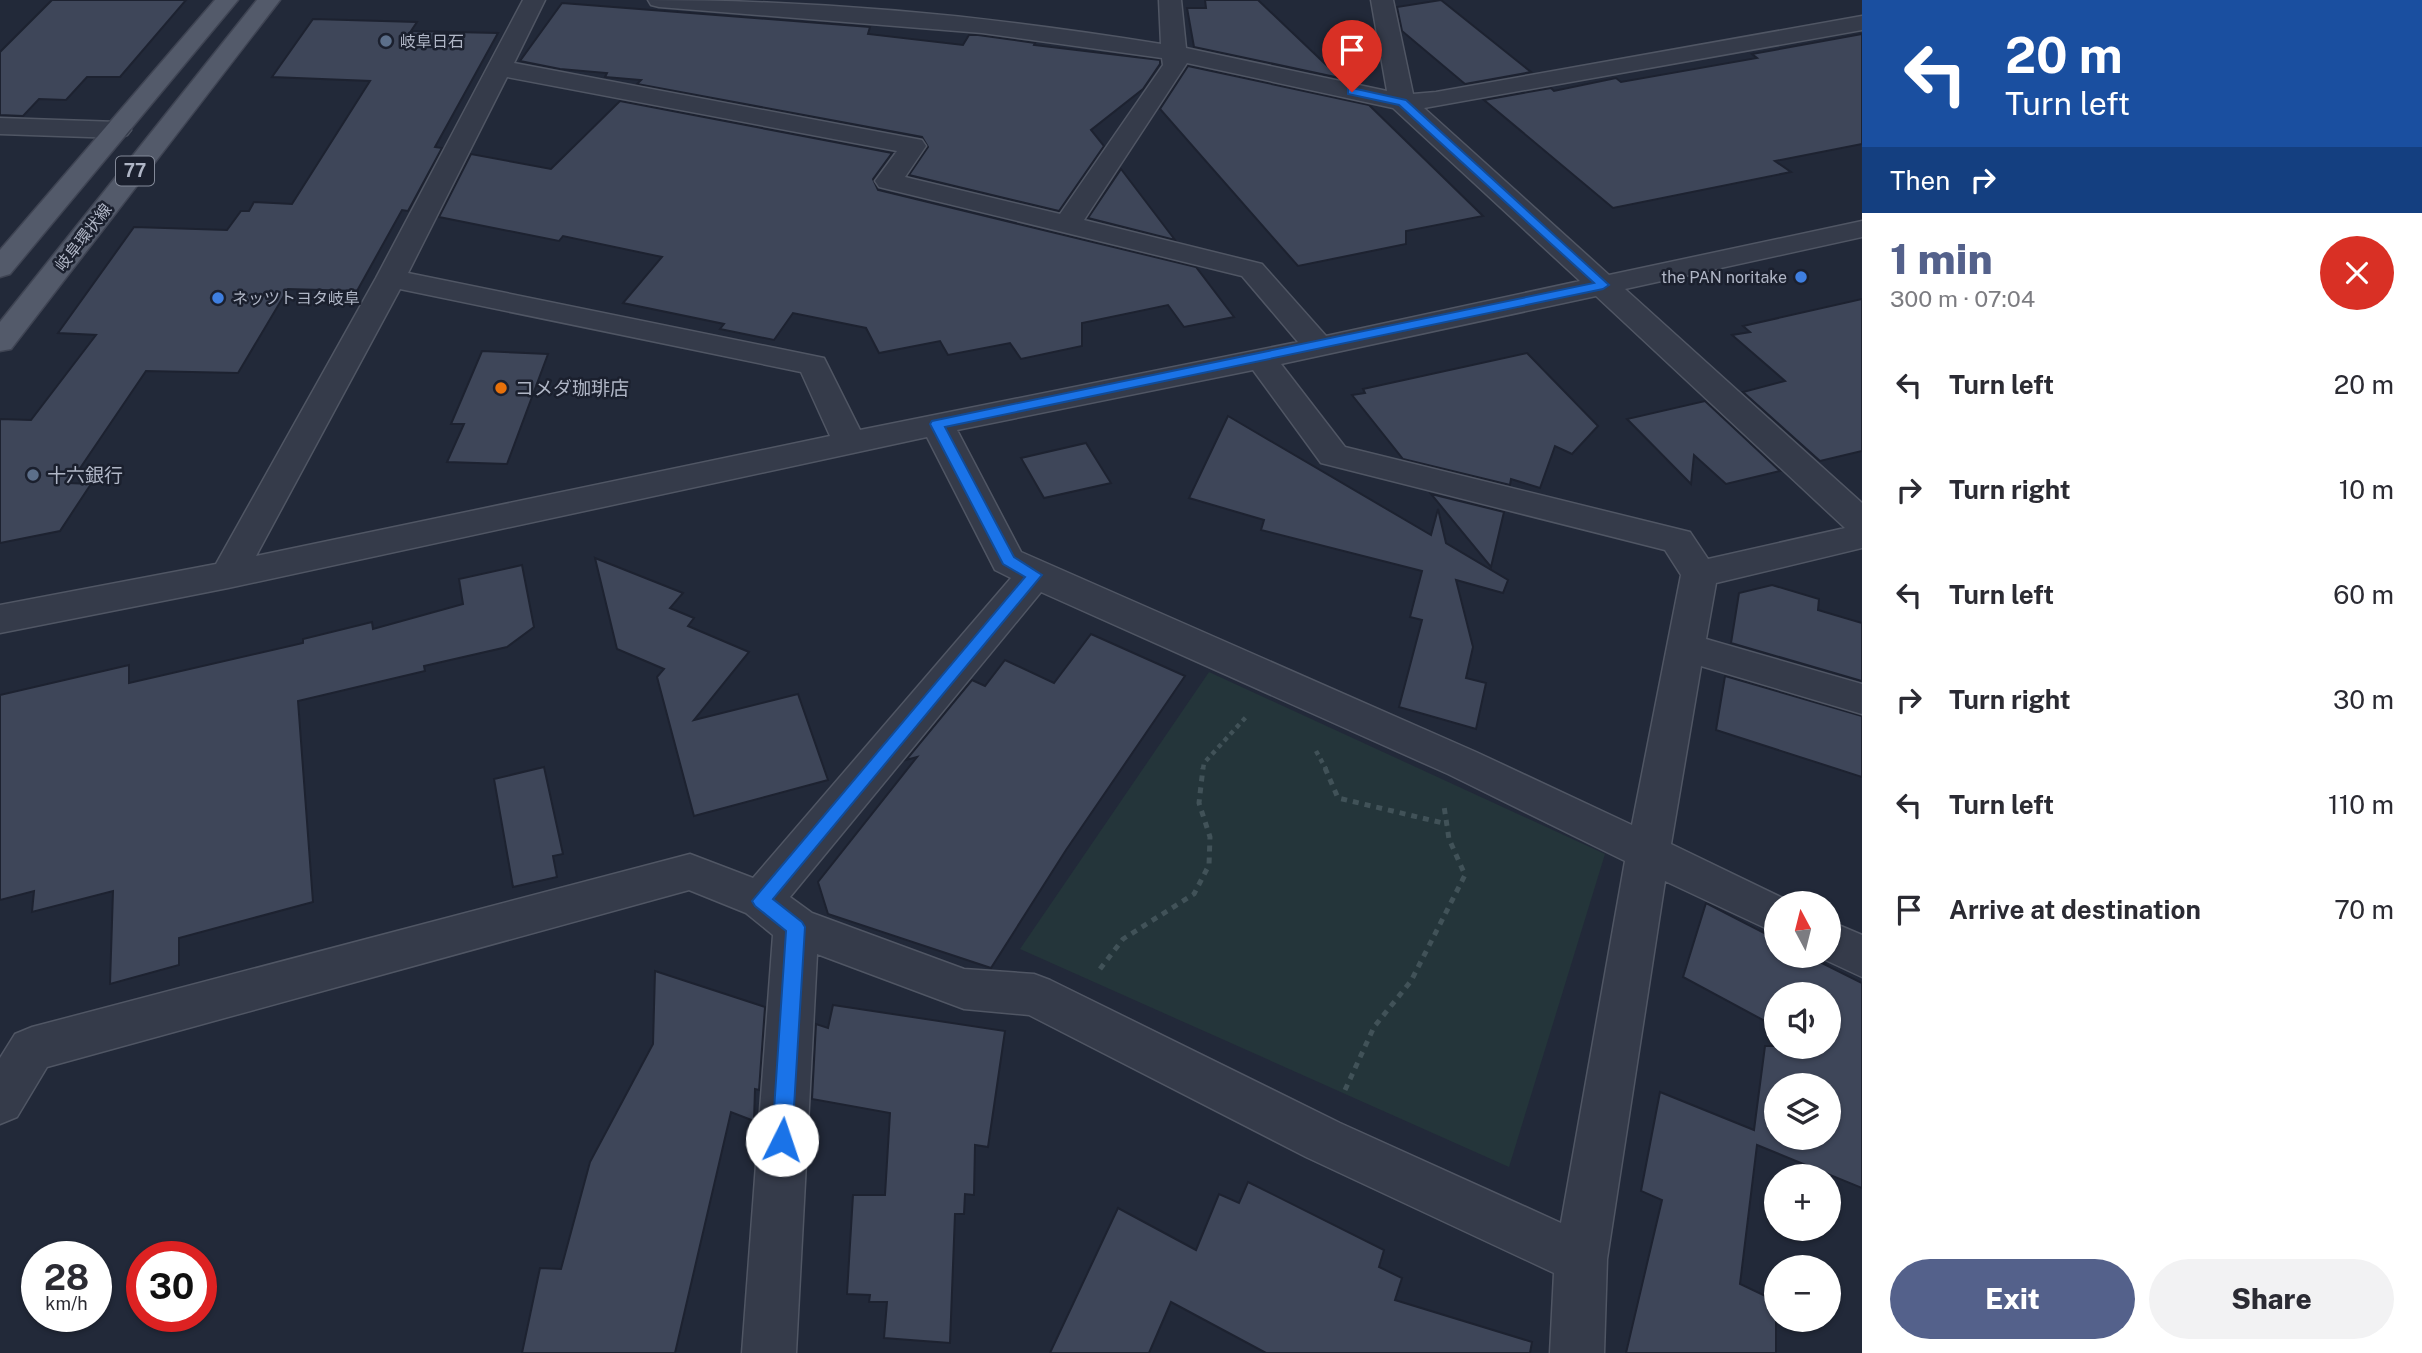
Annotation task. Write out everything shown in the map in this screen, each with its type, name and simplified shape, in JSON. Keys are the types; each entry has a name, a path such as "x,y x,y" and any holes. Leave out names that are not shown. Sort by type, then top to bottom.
{"main road":[{"name":"77","path":"0,268 227,0"},
{"name":"岐阜環状線","path":"0,342 269,0"}],"street":[{"path":"228,575 391,278 534,0"},
{"path":"659,0 953,22 1175,53 1402,102 1436,100 1862,23"},
{"path":"1067,224 1175,65 1170,0"},
{"path":"1382,0 1402,102 1862,523"},
{"path":"499,68 913,146 889,181 1252,270 1318,346"},
{"path":"0,126 118,130"},
{"path":"0,619 228,575 937,424 1261,359 1862,229"},
{"path":"391,278 813,365 850,443"},
{"path":"1261,359 1333,455 1677,541 1699,574 1648,853 1581,1259 1577,1353"},
{"path":"937,424 1008,561 1462,763 1764,908"},
{"path":"1699,574 1862,536"},
{"path":"769,1353 778,914 1035,575"},
{"path":"1685,647 1862,699"},
{"path":"0,1101 32,1049 690,872 778,914 964,989 1034,995 1322,1140 1581,1259"},
{"path":"1841,946 1862,957"}],"path":[{"path":"1067,1012 1123,939 1194,894 1209,865 1210,838 1199,803 1204,763 1254,709"},
{"path":"1314,749 1321,757 1338,798 1447,824"},
{"path":"1322,1140 1374,1027 1411,981 1465,875 1449,839 1443,804 1462,763"}],"shaded area":[{"path":"1209,672 1605,854 1509,1167 1020,949"}],"building":[{"path":"52,0 186,0 120,77 87,77 66,100 39,99 23,116 0,115 0,52"},
{"path":"1205,0 1258,0 1340,78 1194,47 1187,8 1206,8"},
{"path":"1441,0 1531,72 1465,84 1402,31 1397,7"},
{"path":"562,3 870,27 868,34 963,45 969,35 978,35 1035,43 1034,45 1160,60 1160,64 1143,89 1091,130 1104,146 1059,211 909,175 928,147 922,137 637,84 641,80 605,77 607,73 560,69 520,61"},
{"path":"313,19 417,22 411,31 498,33 435,147 442,148 408,211 402,210 357,291 288,289 238,373 146,371 70,483 91,484 60,531 0,543 0,419 31,420 96,335 58,333 134,227 227,230 241,211 249,211 254,202 292,204 370,81 272,77"},
{"path":"1862,34 1862,144 1775,161 1791,172 1613,208 1484,100 1551,88 1554,91 1616,78 1621,82 1757,58 1752,54"},
{"path":"1188,66 1369,105 1483,216 1406,231 1406,244 1298,266 1160,109"},
{"path":"620,101 892,153 873,179 878,190 1196,267 1234,317 1184,327 1168,305 1082,323 1082,346 1021,359 1010,343 948,355 940,341 879,353 866,328 793,313 774,340 720,329 724,324 623,303 662,257 563,236 559,241 439,217 471,154 551,169"},
{"path":"1121,169 1175,240 1088,218"},
{"path":"1862,299 1862,451 1820,461 1743,392 1785,381 1732,335 1750,332 1743,326"},
{"name":"コメダ珈琲店","path":"482,351 548,354 507,464 447,462 464,424 451,424"},
{"path":"1527,353 1598,426 1572,454 1555,446 1540,488 1511,479 1510,485 1403,459 1352,395 1365,393 1363,389"},
{"path":"1705,401 1780,471 1726,484 1694,455 1691,484 1627,419"},
{"path":"1228,416 1431,535 1438,509 1446,543 1508,580 1503,593 1456,580 1473,647 1466,678 1486,683 1476,729 1399,707 1422,620 1410,617 1422,571 1261,530 1264,520 1189,498"},
{"path":"1086,443 1111,483 1044,498 1021,458"},
{"path":"1431,494 1504,512 1491,567"},
{"path":"595,558 683,593 670,608 694,618 688,626 749,652 694,720 798,694 828,780 694,816 657,677 664,669 617,649"},
{"path":"522,565 534,627 507,647 424,666 425,671 298,701 313,902 179,938 179,965 110,984 113,891 32,912 34,891 0,900 0,695 129,665 129,683 303,643 303,639 372,622 373,629 463,604 459,579"},
{"path":"1772,585 1819,599 1818,610 1862,623 1862,681 1731,643 1739,593"},
{"path":"1091,634 1185,676 1066,850 991,968 828,914 818,882 917,757 906,760 972,680 985,686 1005,660 1054,683"},
{"path":"1725,676 1862,716 1862,777 1716,730"},
{"path":"544,767 563,854 553,856 557,877 513,887 494,779"},
{"path":"1706,903 1764,933 1764,968 1832,968 1862,983 1862,1188 1841,1179 1841,1164 1803,1164 1769,1150 1841,1150 1841,1073 1764,1073 1764,1148 1757,1145 1740,1284 1764,1295 1764,1332 1776,1332 1776,1353 1626,1353 1662,1200 1641,1191 1660,1092 1754,1130 1764,1054 1764,1059 1841,1059 1841,982 1764,982 1764,1021 1683,977"},
{"path":"655,971 765,1007 754,1121 731,1112 675,1353 522,1353 540,1268 561,1269 590,1162 653,1044"},
{"path":"833,1005 1005,1031 988,1147 975,1145 974,1195 965,1194 964,1214 955,1214 950,1343 884,1338 887,1302 869,1302 870,1295 847,1294 853,1195 885,1195 890,1113 812,1099 816,1024 828,1028"},
{"path":"1248,1182 1384,1250 1379,1267 1402,1278 1395,1300 1532,1342 1530,1353 1266,1353 1171,1302 1149,1353 1050,1353 1118,1208 1196,1250 1219,1194 1239,1203"}],"place":[{"name":"岐阜日石","path":"386,41"},
{"name":"the PAN noritake","path":"1801,277"},
{"name":"ネッツトヨタ岐阜","path":"218,298"},
{"name":"コメダ珈琲店","path":"501,388"},
{"name":"十六銀行","path":"33,475"}],"route":[{"path":"782,1140 796,927 761,901 1035,575 1008,561 937,424 1261,359 1603,285 1402,102 1352,92"}]}
